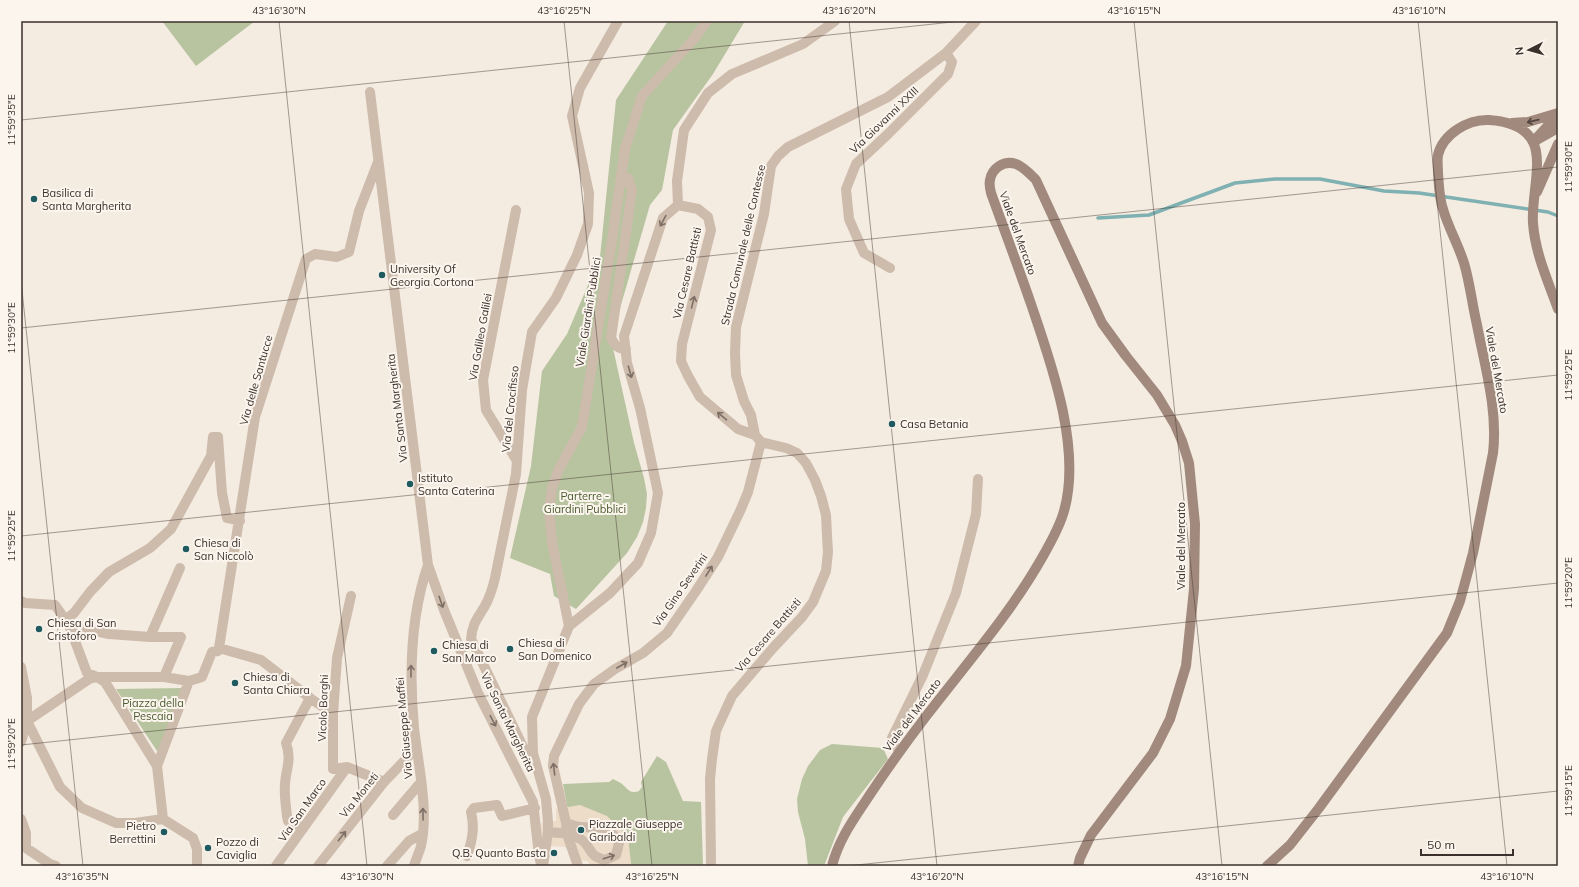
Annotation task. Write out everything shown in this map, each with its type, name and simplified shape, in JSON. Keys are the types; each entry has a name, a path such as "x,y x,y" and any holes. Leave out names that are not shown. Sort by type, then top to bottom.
{"main road":[{"path":"1507,122 1528,122 1558,114"},
{"path":"1533,142 1558,114"},
{"name":"Viale del Mercato","path":"1267,866 1290,845 1319,808 1447,633 1460,601 1473,553 1493,453 1495,438 1494,409 1464,263 1442,208 1438,155 1444,140 1456,130 1471,122 1484,120 1507,122 1527,134 1533,142"},
{"path":"1533,142 1558,128"},
{"path":"1533,142 1536,151 1537,163 1532,221 1535,241 1558,310"},
{"path":"1534,199 1558,144"},
{"name":"Viale del Mercato","path":"832,866 840,843 848,828 900,750 1011,606 1041,559 1064,512 1068,490 1069,464 1066,434 1058,386 991,193 989,181 993,171 1002,164 1016,164 1028,172 1036,180 1102,322 1126,356 1157,395 1175,425 1189,464 1194,517 1194,589 1186,666 1170,719 1153,753 1091,836 1080,858 1078,866"}],"street":[{"name":"Via del Crocifisso","path":"533,753 524,749 471,639 472,628 487,602 494,582 516,474 522,390 532,332 556,298 577,255 588,224 590,193 572,116 580,88 618,21"},
{"name":"Viale Giardini Pubblici","path":"569,626 552,542 549,509 552,488 559,469 582,427 625,149 642,96 694,39 707,21"},
{"path":"543,865 548,827 546,799 533,753 532,717 569,626 610,593 638,563 651,532 658,493 640,408 627,363 624,336 663,218 678,205 677,181 684,130 708,93 732,74 803,44 835,21"},
{"name":"Strada Comunale delle Contesse","path":"758,438 736,375 734,353 736,327 764,214 772,166 778,156 788,147 888,97 946,53 967,26 976,21"},
{"name":"Via Giovanni XXIII","path":"890,268 864,253 849,219 846,189 856,164 948,74 952,62 946,53"},
{"name":"Via Santa Margherita","path":"370,92 428,565 444,610 478,694 534,802 538,856 541,864 543,865"},
{"name":"Via delle Santucce","path":"189,681 202,677 212,652 218,651 219,648 255,417 306,259 315,254 337,256 349,252 359,211 378,161"},
{"path":"621,176 628,178 632,190 611,338 620,349 626,349"},
{"name":"Via Cesare Battisti","path":"678,205 698,209 708,217 711,230 682,344 681,361 700,397 738,429 797,453 806,463 815,480 826,515 828,552 826,571 813,602 732,696 716,731 712,759 711,866"},
{"name":"Via Galileo Galilei","path":"516,210 483,380 486,410 517,461"},
{"path":"67,622 90,592 109,572 150,548 170,528 211,456 213,437 218,437 222,493 227,518 240,521"},
{"name":"Via Gino Severini","path":"566,823 552,766 554,756 579,704 594,684 615,669 643,653 667,633 696,591 718,557 748,492 758,438"},
{"path":"900,750 893,744 892,738 924,675 956,593 976,514 978,479"},
{"name":"Via Giuseppe Maffei","path":"414,866 421,846 422,834 421,782 412,703 412,645 416,612 422,583 428,565"},
{"path":"150,637 180,568"},
{"name":"Vicolo Borghi","path":"351,596 337,658 333,714 333,768 347,767 384,782"},
{"path":"21,601 26,603 55,604 67,622 87,673 105,682 157,766 163,819"},
{"path":"67,622 109,634 150,637 181,637 164,677"},
{"path":"219,648 261,660 333,714"},
{"path":"21,667 27,698 27,721 21,742"},
{"path":"27,721 89,679 97,677 164,677 189,681 157,766"},
{"path":"303,829 288,821 286,816 285,784 290,753 286,743 310,698"},
{"path":"27,721 60,787 82,808 116,824 163,819 193,838 197,849 197,866"},
{"name":"Via Moneti","path":"318,866 384,782 408,757 415,736"},
{"name":"Via San Marco","path":"276,866 347,767"},
{"path":"393,815 421,782"},
{"path":"467,856 472,841 474,822 471,812 474,808 497,805 502,816 535,808"},
{"path":"21,819 26,833 23,848 56,866"},
{"path":"548,827 567,834 572,835 583,841 595,857 605,860 616,855 619,843 613,832 604,827 580,827 566,823 567,834 578,866"},
{"path":"387,866 409,841 422,834"}],"green space":[{"path":"162,21 255,21 196,66"},
{"name":"Parterre - Giardini Pubblici","path":"668,21 745,21 713,74 673,130 662,190 650,205 616,322 613,348 634,443 644,478 647,494 646,508 643,522 637,537 627,553 576,609 554,596 550,574 510,558 531,466 542,371 567,334 600,257 616,100"},
{"name":"Piazza della Pescaia","path":"183,688 159,754 116,689"},
{"path":"832,744 883,748 888,759 843,817 824,866 808,866 805,839 798,812 797,799 802,779 808,766 820,750"},
{"path":"657,756 666,762 683,801 701,802 703,866 630,866 631,863 567,806 563,784 609,782 613,779 621,783 630,791 639,791 642,787 641,782"}],"shaded area":[{"name":"Piazzale Giuseppe Garibaldi","path":"580,805 607,816 628,837 631,863 630,866 590,866 588,861 576,860 565,847 550,846 542,855 541,823 556,821 556,809"}],"waterway":[{"path":"1098,218 1149,215 1235,183 1275,179 1320,179 1384,191 1419,193 1548,212 1558,216"}],"place":[{"name":"Basilica di Santa Margherita","path":"34,199"},
{"name":"University Of Georgia Cortona","path":"382,275"},
{"name":"Casa Betania","path":"892,424"},
{"name":"Istituto Santa Caterina","path":"410,484"},
{"name":"Chiesa di San Niccolò","path":"186,549"},
{"name":"Chiesa di San Cristoforo","path":"39,629"},
{"name":"Chiesa di San Domenico","path":"510,649"},
{"name":"Chiesa di San Marco","path":"434,651"},
{"name":"Chiesa di Santa Chiara","path":"235,683"},
{"name":"Piazzale Giuseppe Garibaldi","path":"581,830"},
{"name":"Pietro Berrettini","path":"164,832"},
{"name":"Pozzo di Caviglia","path":"208,848"},
{"name":"Q.B. Quanto Basta","path":"554,853"}]}
